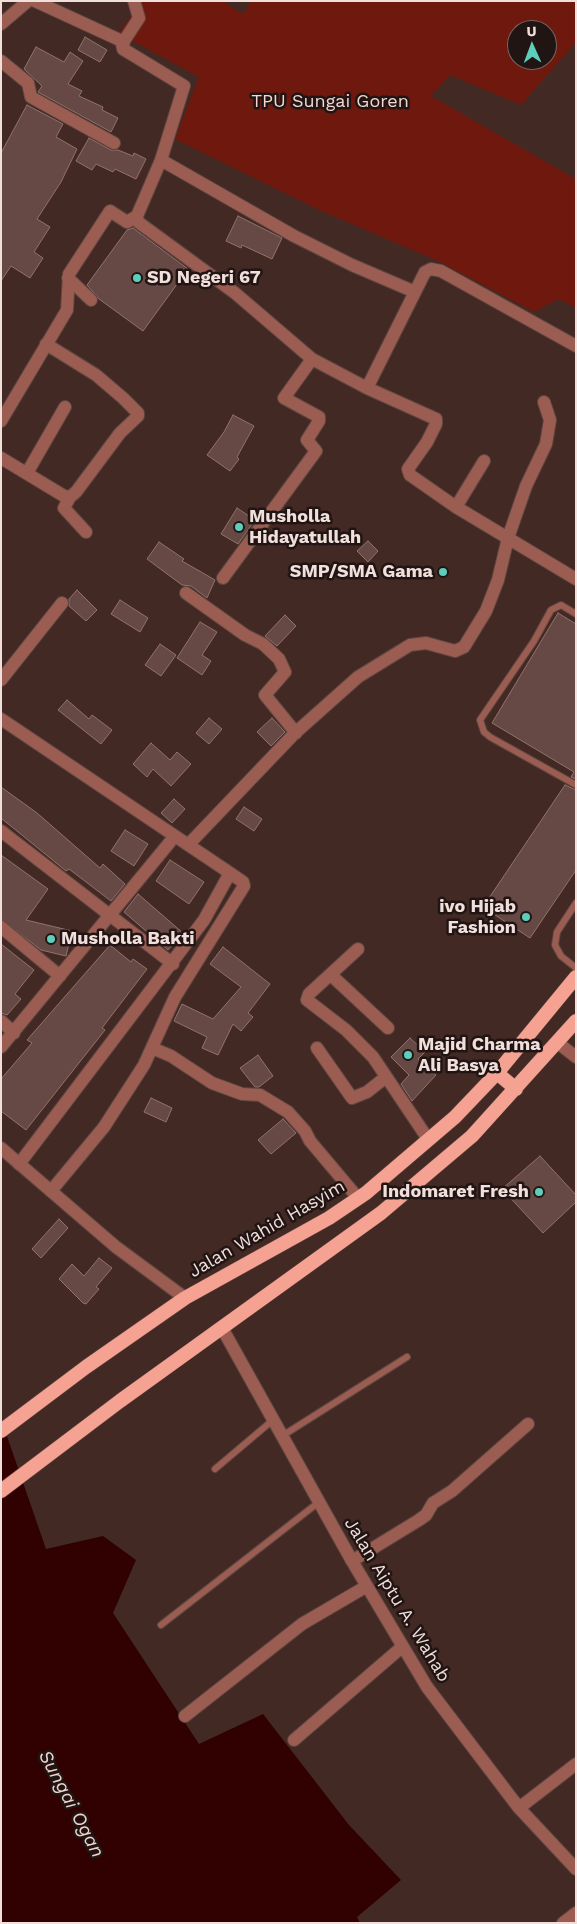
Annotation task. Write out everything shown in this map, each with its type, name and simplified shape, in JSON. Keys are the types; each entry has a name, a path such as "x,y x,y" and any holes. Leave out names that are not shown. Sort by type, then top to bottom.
{"highway":[{"name":"Jalan Wahid Hasyim","path":"1,1431 86,1367 185,1298 329,1218 358,1198 455,1117 497,1073 576,977"},
{"path":"1,1492 120,1401 282,1287 381,1213 472,1136 576,1021"},
{"path":"497,1073 516,1089"}],"street":[{"path":"1,24 28,1"},
{"path":"35,1 124,42"},
{"path":"1,421 67,310 68,278 110,211 127,222 136,216 161,160 184,86 125,51 122,46 139,18 134,1"},
{"path":"1,61 29,84 32,97 114,143"},
{"path":"161,160 294,236 352,265 415,292"},
{"path":"136,216 138,222 235,293 312,359 367,388 436,419 432,432 408,469 408,473 456,507 576,579"},
{"path":"367,388 425,272 436,269 576,346"},
{"path":"68,278 91,300"},
{"path":"46,344 96,375 138,414 120,432 76,492 70,497 64,508 86,532"},
{"path":"223,578 316,451 307,440 319,421 319,417 284,398 312,359"},
{"path":"188,844 296,733 358,677 402,648 426,643 452,651 463,648 486,611 498,580 508,538 549,433 550,420 544,402"},
{"path":"27,473 65,408"},
{"path":"1,458 64,496 70,497"},
{"path":"456,507 484,461"},
{"path":"186,594 245,635 263,644 279,659 285,672 265,695 296,733"},
{"path":"1,680 62,603"},
{"path":"1,719 188,844 243,882 244,886 220,928 175,997 132,1086 104,1127 51,1191"},
{"path":"2,834 172,964"},
{"path":"1,1047 170,842"},
{"path":"20,1164 204,920 230,873"},
{"path":"204,920 220,928"},
{"path":"1,927 60,976"},
{"path":"358,948 309,994 307,1000 362,1044 428,1139"},
{"path":"331,975 388,1028"},
{"path":"1,1022 14,1033"},
{"path":"558,1043 576,1057"},
{"path":"152,1048 171,1056 212,1083 242,1094 260,1095 288,1112 305,1131 310,1142 358,1198"},
{"path":"317,1048 352,1098 363,1095 386,1077"},
{"path":"3,1151 116,1247 185,1298"},
{"name":"Jalan Aiptu A. Wahab","path":"222,1328 402,1647 454,1724 520,1808 576,1869"},
{"path":"352,1561 426,1515 433,1503 452,1491 528,1424"},
{"path":"185,1716 302,1624 367,1586"},
{"path":"294,1740 402,1647"},
{"path":"520,1808 576,1764"},
{"path":"563,1923 576,1913"}],"lane":[{"path":"576,614 561,605 551,610 534,641 480,720 484,732 490,737 576,785"},
{"path":"576,903 557,932 555,945 561,956 576,968"},
{"path":"282,1436 407,1357"},
{"path":"215,1468 273,1420"},
{"path":"161,1625 319,1502"}],"green space":[{"name":"TPU Sungai Goren","path":"142,1 223,1 243,14 251,1 576,1 576,42 557,64 557,20 507,20 507,70 552,70 521,105 450,75 431,96 576,179 576,308 558,299 534,312 438,261 317,209 175,139 199,77 118,33"}],"water":[{"name":"Sungai Ogan","path":"1,1419 46,1549 103,1536 136,1560 113,1613 199,1744 263,1714 349,1825 401,1880 357,1917 360,1923 1,1923"}],"building":[{"path":"85,37 107,50 100,62 78,50"},
{"path":"36,47 64,62 70,52 83,61 68,84 82,91 79,96 103,107 102,110 118,118 111,132 38,92 42,86 24,69"},
{"path":"27,105 63,124 56,137 77,149 61,182 37,219 50,227 34,252 43,258 30,278 11,266 1,281 1,153"},
{"path":"89,138 111,150 118,150 133,156 134,153 146,159 136,179 115,169 113,172 96,164 92,170 76,161"},
{"path":"238,216 282,238 272,259 242,245 241,248 226,241"},
{"name":"SD Negeri 67","path":"133,228 188,269 143,331 99,299 87,285 127,230"},
{"path":"233,415 254,426 237,457 239,459 230,471 207,455 224,432"},
{"name":"Musholla Hidayatullah","path":"237,508 255,520 238,544 221,534"},
{"path":"368,541 378,551 368,562 357,551"},
{"path":"159,542 184,559 182,561 215,580 207,598 191,586 182,585 147,559"},
{"path":"77,590 97,610 86,621 69,606 69,599"},
{"path":"120,600 148,618 140,632 111,614"},
{"path":"558,613 576,624 576,779 571,777 574,772 492,723"},
{"path":"285,615 296,626 277,646 265,636"},
{"path":"200,622 217,632 202,655 211,661 202,675 177,658"},
{"path":"160,644 176,655 161,676 145,665"},
{"path":"67,700 89,719 92,715 112,730 101,744 58,710"},
{"path":"209,718 222,729 209,744 196,733"},
{"path":"272,718 285,732 271,746 257,732"},
{"path":"151,743 170,760 177,752 191,764 171,786 153,769 147,777 133,764"},
{"path":"565,785 576,790 576,870 530,938 483,907"},
{"path":"1,787 37,813 100,868 103,864 125,884 111,901 69,869 66,871 1,818"},
{"path":"174,799 185,809 172,823 161,813"},
{"path":"244,807 262,819 254,831 236,819"},
{"path":"125,830 148,844 134,866 111,851"},
{"path":"1,855 48,889 26,920 72,931 66,956 41,950 1,919"},
{"path":"170,860 204,882 189,904 156,881"},
{"path":"138,894 183,933 168,950 124,912"},
{"path":"1,944 34,970 15,994 21,999 7,1015 1,1013"},
{"path":"110,945 131,962 133,959 147,969 102,1028 105,1030 26,1130 1,1111 1,1079 32,1043 27,1040"},
{"path":"223,947 270,984 248,1013 253,1017 241,1031 233,1024 218,1055 202,1048 207,1037 174,1021 182,1004 213,1019 241,987 210,964"},
{"path":"410,1038 425,1052 418,1059 436,1075 412,1101 401,1084 409,1075 391,1057"},
{"path":"258,1055 273,1076 259,1087 255,1087 240,1068"},
{"path":"151,1098 172,1108 166,1122 144,1112"},
{"path":"283,1119 296,1133 271,1154 258,1140"},
{"name":"Indomaret Fresh","path":"540,1156 576,1195 576,1202 543,1233 502,1189"},
{"path":"59,1219 68,1228 41,1258 32,1249"},
{"path":"99,1258 112,1268 96,1287 99,1289 86,1304 59,1279 72,1264 84,1276"}],"place":[{"name":"SD Negeri 67","path":"137,278"},
{"name":"Musholla Hidayatullah","path":"239,527"},
{"name":"SMP/SMA Gama","path":"443,572"},
{"name":"ivo Hijab Fashion","path":"526,917"},
{"name":"Musholla Bakti","path":"51,939"},
{"name":"Majid Charma Ali Basya","path":"408,1055"},
{"name":"Indomaret Fresh","path":"539,1192"}]}
